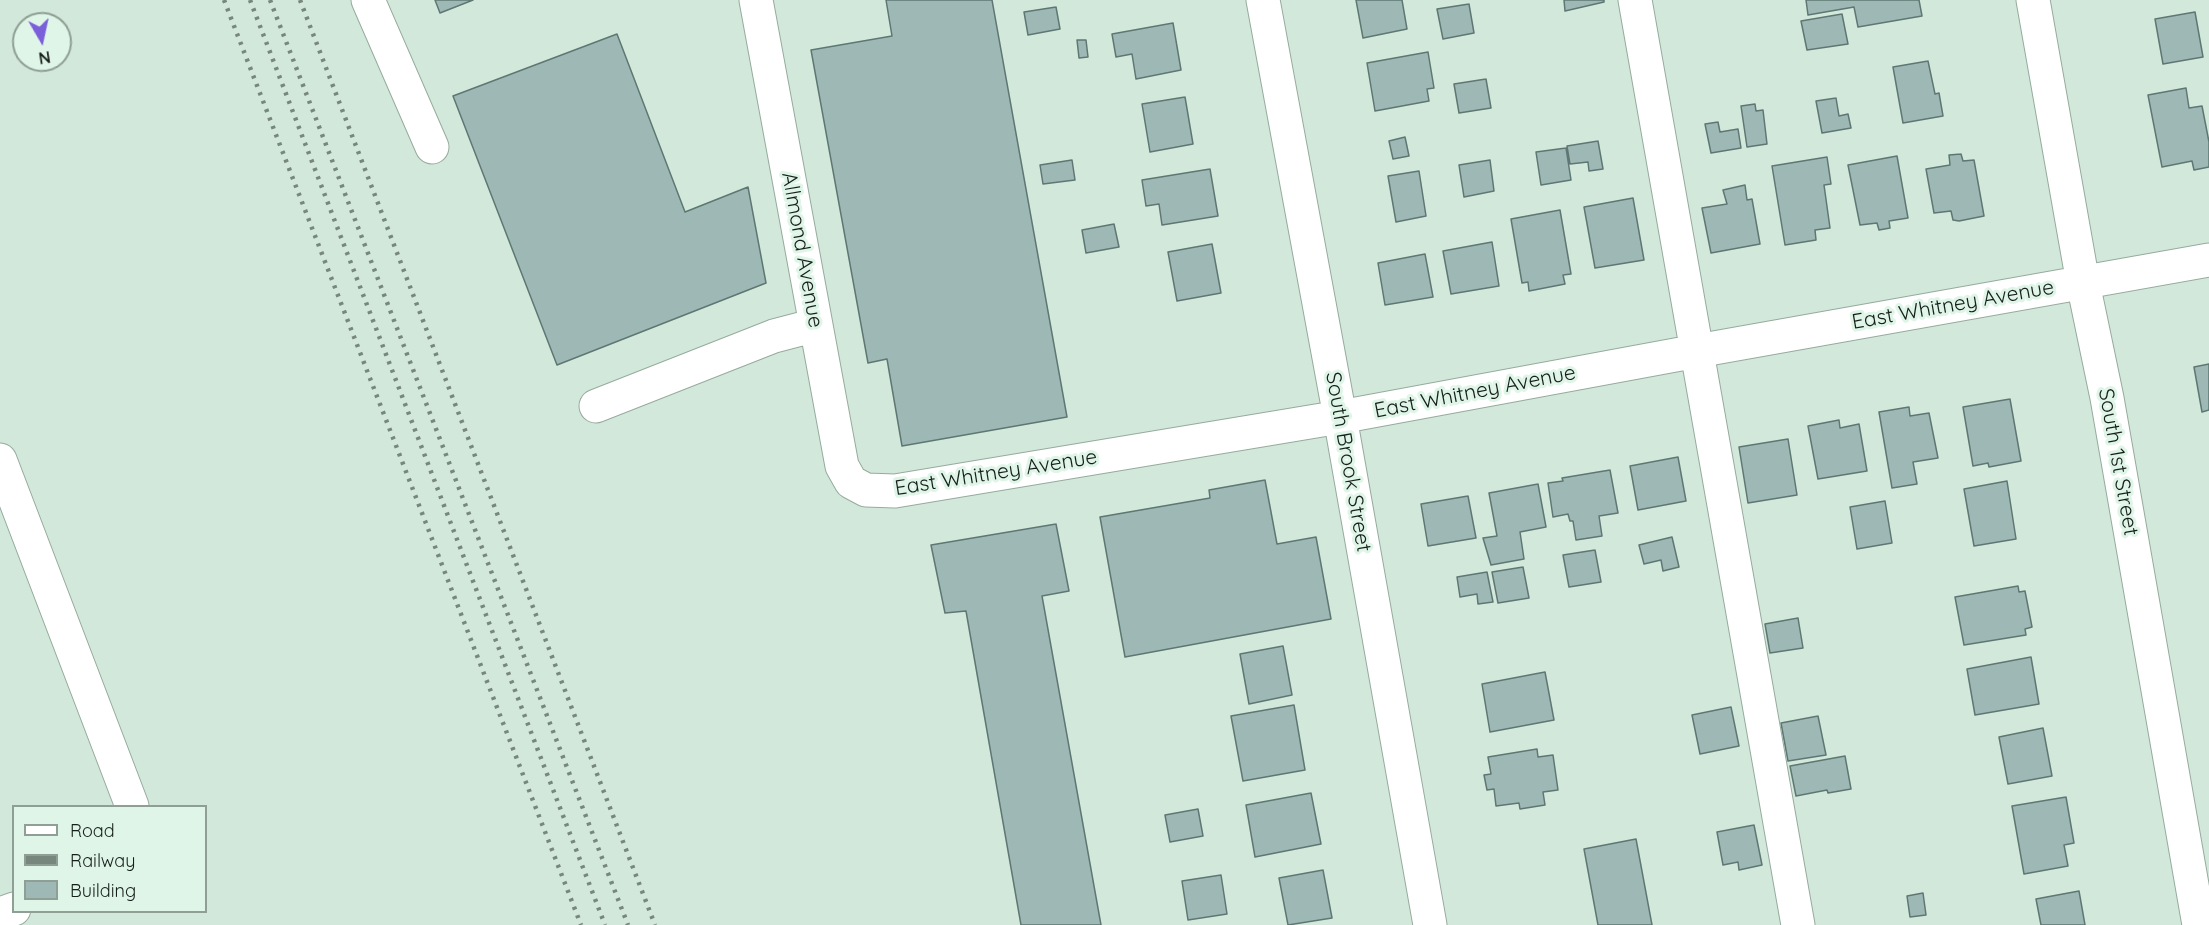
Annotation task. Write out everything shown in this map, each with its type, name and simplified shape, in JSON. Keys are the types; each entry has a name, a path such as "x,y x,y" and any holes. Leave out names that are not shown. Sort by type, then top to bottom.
{"street":[{"path":"368,0 432,147"},
{"name":"Allmond Avenue","path":"756,0 842,466 850,482 866,490"},
{"name":"South Brook Street","path":"1263,0 1430,925"},
{"path":"1635,0 1798,925"},
{"name":"South 1st Street","path":"2033,0 2083,283 2107,398 2199,925"},
{"name":"East Whitney Avenue","path":"866,490 895,490 1340,417 2209,260"},
{"path":"596,406 774,336 816,325"},
{"path":"0,460 131,805"}],"building":[{"path":"435,0 473,0 440,13"},
{"path":"886,0 992,0 1067,417 902,446 887,359 868,363 811,50 892,36"},
{"path":"1356,0 1402,0 1407,29 1363,38"},
{"path":"1564,0 1604,0 1604,2 1565,11"},
{"path":"1806,0 1919,0 1922,16 1858,27 1854,7 1808,15"},
{"path":"1469,4 1474,33 1443,39 1437,9"},
{"path":"1056,7 1060,29 1028,35 1024,12"},
{"path":"2195,12 2203,57 2163,64 2155,19"},
{"path":"1842,14 1848,44 1807,50 1801,21"},
{"path":"1173,23 1181,70 1136,79 1132,54 1116,57 1112,34"},
{"path":"617,34 685,212 748,187 766,283 557,365 453,96"},
{"path":"1077,40 1086,40 1088,57 1079,58"},
{"path":"1428,52 1434,88 1427,89 1429,101 1375,111 1367,63"},
{"path":"1928,61 1935,94 1939,93 1943,116 1903,123 1893,67"},
{"path":"1486,79 1491,108 1459,113 1454,84"},
{"path":"2186,88 2189,108 2202,106 2209,142 2209,167 2194,170 2192,161 2162,167 2148,95"},
{"path":"1185,97 1193,144 1150,152 1142,104"},
{"path":"1836,98 1839,116 1848,114 1851,128 1822,133 1816,101"},
{"path":"1755,104 1756,111 1763,110 1767,144 1747,147 1741,106"},
{"path":"1718,122 1720,132 1738,129 1741,148 1711,153 1705,124"},
{"path":"1405,137 1409,156 1393,159 1389,141"},
{"path":"1598,141 1603,169 1589,171 1588,162 1570,164 1567,146"},
{"path":"1566,148 1571,180 1541,185 1536,152"},
{"path":"1961,154 1963,161 1974,160 1984,216 1959,221 1953,220 1951,211 1934,213 1926,169 1950,165 1949,155"},
{"path":"1897,156 1908,218 1889,221 1890,228 1879,230 1877,223 1860,225 1848,165"},
{"path":"1827,157 1831,184 1824,185 1830,228 1815,230 1816,240 1785,245 1772,166"},
{"path":"1072,160 1075,180 1043,184 1040,165"},
{"path":"1490,160 1494,191 1464,197 1459,165"},
{"path":"1210,169 1218,216 1162,225 1159,204 1146,206 1142,180"},
{"path":"1419,171 1426,216 1396,222 1388,176"},
{"path":"1745,185 1747,200 1752,199 1760,244 1711,253 1702,208 1727,204 1723,190"},
{"path":"1633,198 1644,260 1595,268 1584,207"},
{"path":"1560,210 1571,274 1563,275 1565,284 1529,291 1528,282 1522,283 1511,219"},
{"path":"1114,224 1119,247 1086,253 1082,230"},
{"path":"1492,242 1499,286 1451,294 1443,251"},
{"path":"1212,244 1221,293 1177,301 1168,252"},
{"path":"1425,254 1433,297 1385,305 1378,263"},
{"path":"2209,364 2209,410 2202,412 2194,367"},
{"path":"2010,399 2021,461 1989,467 1988,463 1973,466 1963,407"},
{"path":"1909,407 1910,416 1929,413 1938,458 1913,462 1917,484 1892,488 1879,412"},
{"path":"1839,420 1840,428 1859,424 1867,471 1818,479 1808,426"},
{"path":"1788,439 1797,495 1748,503 1739,447"},
{"path":"1678,457 1686,501 1638,510 1630,466"},
{"path":"1610,470 1618,513 1599,516 1602,536 1576,540 1573,521 1570,521 1568,514 1553,517 1548,483 1563,481 1562,478"},
{"path":"1265,480 1277,544 1316,537 1331,619 1125,657 1100,517 1210,498 1209,490"},
{"path":"2007,481 2016,539 1974,546 1964,489"},
{"path":"1538,484 1546,527 1520,532 1524,559 1491,565 1483,538 1497,536 1489,493"},
{"path":"1468,496 1476,538 1428,546 1421,504"},
{"path":"1885,501 1892,543 1857,549 1850,507"},
{"path":"1056,524 1069,591 1042,596 1101,925 1021,925 966,611 945,613 931,545"},
{"path":"1672,537 1679,567 1663,571 1661,560 1644,564 1639,545"},
{"path":"1595,550 1601,582 1569,587 1563,555"},
{"path":"1523,567 1529,598 1498,603 1492,572"},
{"path":"1487,572 1493,602 1478,604 1477,594 1460,597 1457,577"},
{"path":"2018,586 2019,592 2025,591 2032,627 2025,629 2026,635 1964,645 1955,597"},
{"path":"1798,618 1803,648 1770,653 1765,624"},
{"path":"1283,646 1292,695 1249,704 1240,654"},
{"path":"2031,657 2039,704 1975,715 1967,669"},
{"path":"1545,672 1554,720 1490,732 1482,684"},
{"path":"1294,705 1305,770 1243,781 1231,716"},
{"path":"1731,707 1739,746 1700,754 1692,715"},
{"path":"1818,716 1826,755 1788,761 1781,723"},
{"path":"2043,728 2052,776 2008,784 1999,737"},
{"path":"1537,749 1538,757 1553,755 1558,790 1543,792 1545,805 1520,809 1519,803 1496,806 1494,789 1487,790 1484,775 1491,774 1488,757"},
{"path":"1845,756 1851,789 1828,793 1827,790 1796,796 1790,766"},
{"path":"1311,793 1321,844 1255,857 1246,805"},
{"path":"2066,797 2074,843 2064,845 2068,866 2024,874 2012,806"},
{"path":"1198,809 1203,836 1170,842 1165,815"},
{"path":"1754,825 1762,865 1739,870 1738,862 1723,865 1717,832"},
{"path":"1636,839 1652,925 1598,925 1584,849"},
{"path":"1323,870 1332,918 1288,925 1279,878"},
{"path":"1221,875 1227,914 1188,920 1182,881"},
{"path":"2079,891 2085,925 2041,925 2036,899"},
{"path":"1923,893 1926,915 1910,917 1907,896"}],"railway":[{"path":"224,0 581,925"},
{"path":"250,0 605,925"},
{"path":"270,0 628,925"},
{"path":"300,0 655,925"}]}
